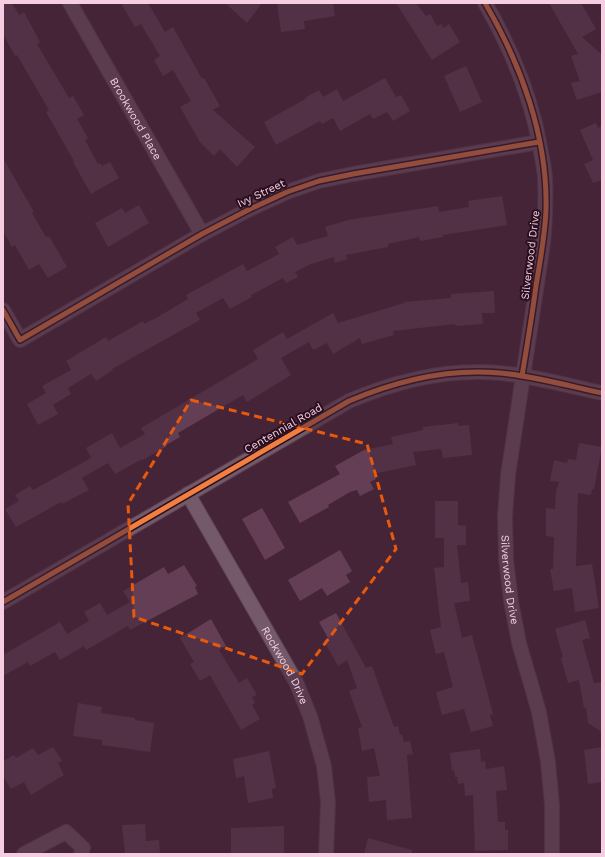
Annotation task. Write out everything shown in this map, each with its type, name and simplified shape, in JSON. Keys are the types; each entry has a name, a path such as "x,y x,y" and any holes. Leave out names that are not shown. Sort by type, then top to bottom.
{"street":[{"name":"Brookwood Place","path":"70,3 202,234"},
{"name":"Silverwood Drive","path":"485,3 501,30 516,63 528,98 539,142 545,176 545,217 543,244 508,475 505,517 506,559 511,602 519,643 539,712 548,762 552,805 552,854"},
{"name":"Ivy Street","path":"3,310 20,340 202,234 287,192 319,181 353,174 539,142"},
{"name":"Centennial Road","path":"3,602 349,402 375,390 410,380 441,374 500,372 602,393"},
{"name":"Rockwood Drive","path":"188,494 296,682 310,716 324,766 328,802 326,854"},
{"path":"24,854 43,850 66,832 83,848 81,854"}],"highlighted area":[{"path":"191,400 367,444 396,549 302,674 134,617 128,504"}],"building":[{"path":"3,3 12,3 19,15 24,12 40,42 37,44 69,98 73,96 84,115 77,119 88,138 85,140 98,164 100,163 102,166 110,162 119,178 91,194 46,112 49,110 3,34"},
{"path":"121,3 148,3 165,32 173,27 202,79 204,78 220,106 213,110 255,147 237,167 220,149 214,156 200,142 180,107 191,101 173,70 163,76 154,60 160,56 141,24 135,27"},
{"path":"225,3 262,3 247,23"},
{"path":"277,3 333,3 335,16 304,21 305,29 281,32"},
{"path":"396,3 416,3 426,16 430,14 437,26 441,24 444,28 449,24 460,42 432,60"},
{"path":"549,3 581,3 596,29 582,37 602,55 602,92 577,100 571,83 580,81 571,56 578,54"},
{"path":"466,66 482,102 460,112 444,76"},
{"path":"385,78 396,97 401,95 410,111 393,121 387,112 373,119 370,114 340,131 333,118 322,124 320,121 276,145 264,122 319,90 323,97 337,89 343,101"},
{"path":"596,123 598,128 602,126 602,180 593,183 584,164 593,160 580,130"},
{"path":"3,158 34,212 32,213 46,237 49,236 67,267 48,278 39,264 29,270 15,245 12,247 3,231"},
{"path":"502,196 507,225 443,235 443,237 420,241 419,237 388,244 388,247 346,255 347,259 335,263 334,257 311,264 295,272 298,277 286,283 283,278 251,295 252,297 230,309 223,298 196,313 200,320 112,369 113,370 96,381 91,374 68,388 71,394 53,405 58,414 38,425 27,404 46,393 42,386 71,370 66,361 106,337 108,341 143,321 144,324 156,318 188,299 186,295 243,264 247,271 279,254 275,247 293,237 297,245 328,236 325,227 348,220 438,206 439,212 469,207 468,201"},
{"path":"139,205 149,223 108,247 95,223 122,208 125,213"},
{"path":"494,291 495,313 482,313 483,324 456,326 455,324 393,331 394,335 362,344 360,338 333,354 327,343 313,350 309,342 281,358 291,375 247,402 243,395 178,433 180,437 166,445 167,446 115,474 108,463 82,478 89,490 62,504 61,502 16,527 5,509 19,501 15,495 30,486 33,490 91,458 86,448 112,433 120,448 145,434 141,428 258,359 253,350 283,332 287,339 333,313 338,323 404,302 451,298 451,294"},
{"path":"458,423 458,426 469,425 472,455 443,458 441,449 413,452 416,465 373,474 376,479 370,482 374,489 360,496 357,490 350,492 328,505 329,507 300,523 288,502 340,474 335,466 364,450 393,444 391,437 423,430 423,427"},
{"path":"579,443 602,447 594,489 592,489 591,495 578,493 576,566 592,564 599,608 575,612 572,588 554,591 550,569 553,569 554,537 546,536 546,508 555,509 556,492 559,482 550,481 554,460 567,463 568,459 576,460"},
{"path":"435,501 458,501 458,525 466,526 466,545 457,545 461,583 468,582 470,601 454,603 462,638 472,635 493,714 490,715 493,726 471,732 464,709 442,715 436,692 453,687 444,652 436,654 430,630 441,627 434,568 444,567 444,538 435,538"},
{"path":"262,508 285,548 265,560 242,519"},
{"path":"340,550 352,571 346,575 350,582 327,596 322,588 300,601 288,580"},
{"path":"184,565 197,586 195,587 198,594 130,630 128,626 86,650 84,646 60,660 55,652 30,666 28,662 3,676 3,655 60,622 67,634 89,621 84,612 100,603 107,615 130,602 123,591 164,567 168,574"},
{"path":"336,613 366,668 372,666 394,727 398,726 400,735 402,734 404,742 410,741 413,754 407,755 412,818 387,820 386,800 369,802 367,777 380,776 374,748 362,751 358,728 362,727 349,691 357,688 347,660 338,666 324,641 328,638 319,622"},
{"path":"211,619 226,646 219,650 239,683 247,678 257,695 252,697 255,703 252,705 260,719 241,730 210,675 200,681 190,664 194,662 180,638"},
{"path":"585,620 590,638 582,640 594,683 602,682 602,732 588,723 586,707 584,708 579,680 568,683 561,658 563,657 555,629"},
{"path":"78,703 102,707 101,713 135,718 135,720 154,723 150,752 102,745 102,740 73,736"},
{"path":"53,747 62,761 58,763 64,775 31,795 24,782 11,789 3,776 3,761 14,755 16,758 33,748 38,755"},
{"path":"602,747 602,782 588,784 584,750"},
{"path":"480,749 481,762 485,761 486,769 504,766 507,790 496,791 498,822 505,822 505,830 508,830 508,850 475,851 473,795 465,796 464,783 458,784 454,770 452,771 450,753"},
{"path":"269,751 276,788 272,789 273,798 248,803 244,776 236,778 233,759"},
{"path":"145,824 146,841 159,840 160,854 125,854 122,825"},
{"path":"284,826 284,854 231,854 231,828"},
{"path":"368,838 412,850 412,854 364,854"}],"cycle path":[{"path":"485,3 510,51 530,102 537,129 545,183 546,210 543,239 522,376"},
{"path":"3,310 20,340 202,234 287,192 319,181 353,174 539,142"},
{"path":"3,602 349,401 385,387 442,374 481,372 526,376 602,393"}]}
